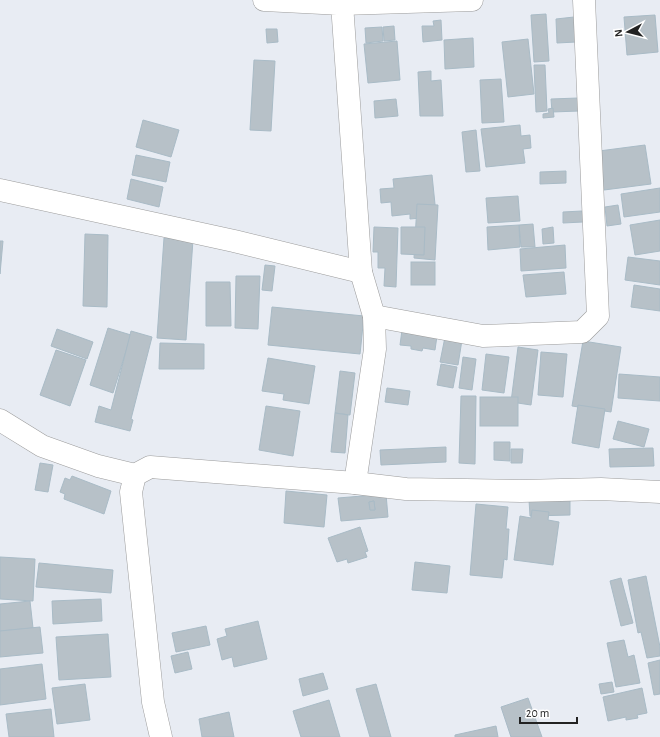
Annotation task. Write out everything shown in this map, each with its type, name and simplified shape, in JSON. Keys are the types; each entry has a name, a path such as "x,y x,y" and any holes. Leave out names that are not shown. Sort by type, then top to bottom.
{"street":[{"path":"264,0 342,2 472,0"},
{"path":"374,316 483,336 582,332 598,316 584,0"},
{"path":"342,2 361,272 374,316 375,349 355,483"},
{"path":"0,190 234,241 361,272"},
{"path":"0,420 42,446 98,466 135,475 150,468 355,483 406,489 521,491 601,489 660,492"},
{"path":"135,475 131,492 154,702 161,737"}],"building":[{"path":"546,14 549,61 534,62 531,15"},
{"path":"655,15 658,52 627,55 624,17"},
{"path":"574,17 576,42 557,43 556,19"},
{"path":"441,20 442,40 423,42 422,26 434,26 433,21"},
{"path":"394,26 395,40 384,41 383,27"},
{"path":"382,27 383,41 366,43 365,28"},
{"path":"266,29 277,29 278,42 267,43"},
{"path":"473,38 474,67 445,69 444,40"},
{"path":"528,39 534,94 508,97 502,42"},
{"path":"397,41 400,80 368,83 364,44"},
{"path":"254,60 275,61 271,131 250,130"},
{"path":"534,65 545,65 547,111 536,112"},
{"path":"431,71 431,81 441,80 443,116 420,116 418,72"},
{"path":"501,79 504,122 482,123 480,80"},
{"path":"578,98 579,111 552,112 551,99"},
{"path":"396,99 398,116 375,118 374,101"},
{"path":"553,108 554,117 543,118 543,114 549,113 548,109"},
{"path":"143,120 179,130 171,157 136,147"},
{"path":"520,125 521,136 530,135 531,148 523,149 525,163 486,167 481,129"},
{"path":"476,130 480,171 466,172 462,132"},
{"path":"645,145 651,184 604,190 599,151"},
{"path":"136,155 170,162 166,182 132,175"},
{"path":"566,171 566,183 540,184 540,172"},
{"path":"432,175 436,214 421,215 421,218 410,219 410,214 392,216 391,202 381,203 380,189 394,188 393,179"},
{"path":"131,179 163,187 159,207 127,199"},
{"path":"660,188 660,212 624,217 621,194"},
{"path":"518,196 520,221 488,223 486,198"},
{"path":"417,204 438,205 435,260 414,258"},
{"path":"618,205 621,224 607,226 605,207"},
{"path":"582,211 583,222 563,223 563,212"},
{"path":"660,220 660,251 635,255 630,225"},
{"path":"533,224 535,247 521,247 519,225"},
{"path":"519,225 520,247 488,250 487,227"},
{"path":"374,227 398,228 396,287 384,286 385,268 378,268 378,252 373,252"},
{"path":"401,227 425,227 424,255 401,254"},
{"path":"553,227 554,243 543,244 542,229"},
{"path":"85,234 108,235 107,307 83,306"},
{"path":"164,238 193,240 186,340 157,338"},
{"path":"0,241 3,241 0,274"},
{"path":"565,245 566,268 521,271 520,249"},
{"path":"628,257 660,261 660,285 625,280"},
{"path":"411,262 435,262 435,285 411,285"},
{"path":"265,265 275,266 272,291 262,290"},
{"path":"564,272 566,294 526,297 523,275"},
{"path":"236,276 260,276 258,329 235,328"},
{"path":"206,282 230,282 231,326 206,326"},
{"path":"634,285 660,289 660,311 631,307"},
{"path":"272,307 364,316 360,354 268,345"},
{"path":"108,328 131,335 113,393 90,385"},
{"path":"57,329 93,342 87,359 51,346"},
{"path":"402,330 437,336 435,350 423,348 422,351 411,349 411,346 400,345"},
{"path":"131,331 152,337 131,419 133,420 130,431 95,422 99,406 111,410"},
{"path":"445,337 462,340 458,365 440,362"},
{"path":"583,341 621,347 611,412 572,406"},
{"path":"160,343 204,344 204,369 159,369"},
{"path":"518,347 538,350 531,405 511,402"},
{"path":"56,350 86,360 70,406 40,395"},
{"path":"541,352 567,354 563,397 538,395"},
{"path":"486,354 509,357 504,393 482,390"},
{"path":"463,357 476,359 472,390 459,388"},
{"path":"268,358 315,366 309,404 283,400 284,394 262,391"},
{"path":"441,364 457,367 453,388 437,385"},
{"path":"340,371 355,373 350,415 335,413"},
{"path":"619,374 660,377 660,401 618,398"},
{"path":"387,388 410,391 408,405 385,402"},
{"path":"461,396 476,396 475,464 459,463"},
{"path":"480,397 518,397 518,426 480,426"},
{"path":"578,405 605,409 599,448 572,443"},
{"path":"266,406 300,411 293,456 259,450"},
{"path":"335,413 348,415 345,453 331,452"},
{"path":"618,421 649,429 644,447 613,439"},
{"path":"494,442 510,442 510,461 494,460"},
{"path":"446,447 446,462 381,465 380,450"},
{"path":"653,448 654,466 610,467 609,449"},
{"path":"511,449 523,449 522,463 511,463"},
{"path":"40,463 53,465 48,492 35,490"},
{"path":"72,476 111,491 104,514 64,499 65,494 60,492 65,478 70,480"},
{"path":"286,491 327,495 324,527 284,523"},
{"path":"386,494 388,517 341,521 338,498","holes":["374,501 375,510 370,510 369,502"]},
{"path":"570,499 570,515 530,516 529,500"},
{"path":"374,501 375,510 370,510 369,502"},
{"path":"476,504 508,507 506,529 509,529 507,560 504,559 502,578 470,575"},
{"path":"532,510 549,512 548,520 559,522 553,565 514,560 520,516 531,518"},
{"path":"360,527 368,551 365,552 367,557 348,563 347,559 337,562 328,538"},
{"path":"0,557 35,559 33,601 0,599"},
{"path":"415,562 450,566 447,593 412,590"},
{"path":"39,563 113,570 111,593 36,587"},
{"path":"646,576 660,647 660,656 647,658 641,632 638,633 628,580"},
{"path":"621,578 633,623 621,626 610,581"},
{"path":"101,599 102,621 53,624 52,601"},
{"path":"30,601 33,628 0,631 0,604"},
{"path":"258,621 267,659 234,667 232,657 222,660 217,639 227,636 225,629"},
{"path":"206,626 210,645 176,652 172,633"},
{"path":"40,627 43,653 0,657 0,631"},
{"path":"108,634 111,677 59,680 56,637"},
{"path":"624,640 628,657 634,655 640,683 616,687 607,643"},
{"path":"188,652 192,669 175,673 171,656"},
{"path":"660,660 660,694 654,695 648,663"},
{"path":"42,664 46,699 0,705 0,669"},
{"path":"323,673 328,689 303,696 299,679"},
{"path":"612,682 614,692 601,694 599,684"},
{"path":"85,684 90,720 57,724 52,688"},
{"path":"376,684 391,737 370,737 356,689"},
{"path":"642,688 647,713 637,715 638,718 626,720 626,717 608,721 603,697"},
{"path":"528,698 542,737 511,737 501,707"},
{"path":"329,700 340,737 301,737 293,711"},
{"path":"51,709 54,737 9,737 6,714"},
{"path":"229,712 234,737 202,737 199,719"},
{"path":"496,726 498,737 455,737 455,735"}]}
